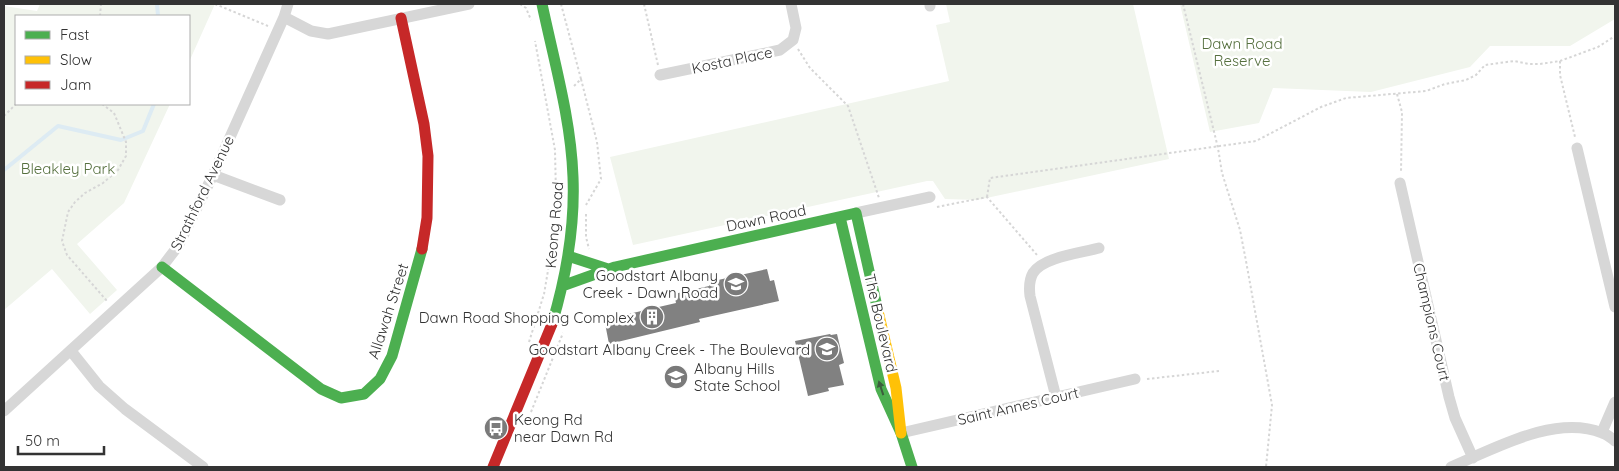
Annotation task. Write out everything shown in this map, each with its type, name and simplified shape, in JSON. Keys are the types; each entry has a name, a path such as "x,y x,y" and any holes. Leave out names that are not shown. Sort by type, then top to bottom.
{"street":[{"name":"Strathford Avenue","path":"4,411 162,267 178,246 213,175 284,17 288,4"},
{"path":"284,17 311,31 328,34 469,4"},
{"name":"Keong Road","path":"493,467 545,344 562,286 571,232 573,177 566,115 542,4"},
{"path":"791,4 796,28 793,40"},
{"name":"Allawah Street","path":"162,267 321,389 341,398 364,394 380,379 392,356 417,270 427,218 428,156 424,124 401,18"},
{"name":"Kosta Place","path":"660,75 780,50 793,40"},
{"path":"1577,148 1615,307"},
{"path":"213,175 280,200"},
{"name":"Champions Court","path":"1400,183 1449,396 1455,418 1473,458"},
{"name":"Dawn Road","path":"562,286 608,269 882,208 931,202"},
{"name":"The Boulevard","path":"856,214 896,388 901,433"},
{"name":"The Boulevard","path":"840,217 881,389 901,433 912,467"},
{"path":"1056,397 1030,296 1029,285 1034,272 1046,262 1099,248"},
{"path":"568,256 608,269"},
{"path":"70,351 99,386 125,409 203,467"},
{"name":"Saint Annes Court","path":"901,433 1136,379"},
{"path":"1602,432 1615,402"},
{"path":"1451,467 1530,433 1578,428 1602,432 1615,441"}],"path":[{"path":"215,4 277,30"},
{"path":"520,4 526,8 532,22"},
{"path":"644,4 660,75"},
{"path":"1182,4 1218,148 1222,173 1240,230 1246,261 1272,405 1266,467"},
{"path":"1046,262 1038,257 987,197 990,178 1218,148 1256,141 1321,107 1346,98 1426,91 1445,84 1466,80 1476,75 1485,64 1514,61 1540,64 1560,61 1598,47 1615,36"},
{"path":"793,40 810,68 848,106 882,208"},
{"path":"527,347 544,294 551,253 556,196 555,150 535,41"},
{"path":"1560,61 1560,75 1577,148"},
{"path":"581,79 597,142 601,179 586,205"},
{"path":"1397,94 1402,112 1402,169 1400,183"},
{"path":"4,116 15,105"},
{"path":"103,105 114,113 126,142 126,156 118,170 75,202 68,212 62,241 67,255 108,301"},
{"path":"931,202 987,197"},
{"path":"1136,379 1150,380 1219,371"}],"green space":[{"name":"Bleakley Park","path":"40,4 215,4 190,60 190,15 15,15 15,105 170,105 124,203 77,244 117,290 90,314 52,269 4,310 4,6 37,11"},
{"path":"946,4 1133,4 1169,159 977,200 945,199 933,181 927,181 633,245 610,157 949,81 936,25 950,22"},
{"name":"Dawn Road Reserve","path":"1180,4 1615,4 1615,19 1570,46 1490,46 1470,67 1371,92 1273,88 1259,123 1210,132"}],"building":[{"path":"767,269 770,281 774,280 779,301 699,319 700,322 609,344 604,318 676,303 674,294 709,286 709,282"},
{"path":"837,334 844,363 839,365 844,385 828,388 829,391 808,396 795,341"}],"waterway":[{"path":"157,4 158,15"},
{"path":"4,170 58,126 121,140 143,131 154,105"}],"traffic: fast":[{"path":"542,4 557,68 569,134 573,177 571,233 552,324"},
{"path":"562,286 615,267 856,213 878,311"},
{"path":"840,217 881,389 901,433 912,467"},
{"path":"162,267 321,389 341,398 364,394 380,379 392,356 422,249"},
{"path":"568,256 608,269"}],"traffic: slow":[{"path":"878,311 896,388 901,433"}],"traffic: jam":[{"path":"401,18 424,124 428,156 427,218 422,249"},
{"path":"493,467 552,324"}],"place":[{"name":"Goodstart Albany Creek - Dawn Road","path":"736,284"},
{"name":"Dawn Road Shopping Complex","path":"652,317"},
{"name":"Goodstart Albany Creek - The Boulevard","path":"827,349"},
{"name":"Albany Hills State School","path":"676,377"},
{"name":"Keong Rd near Dawn Rd","path":"496,428"}]}
